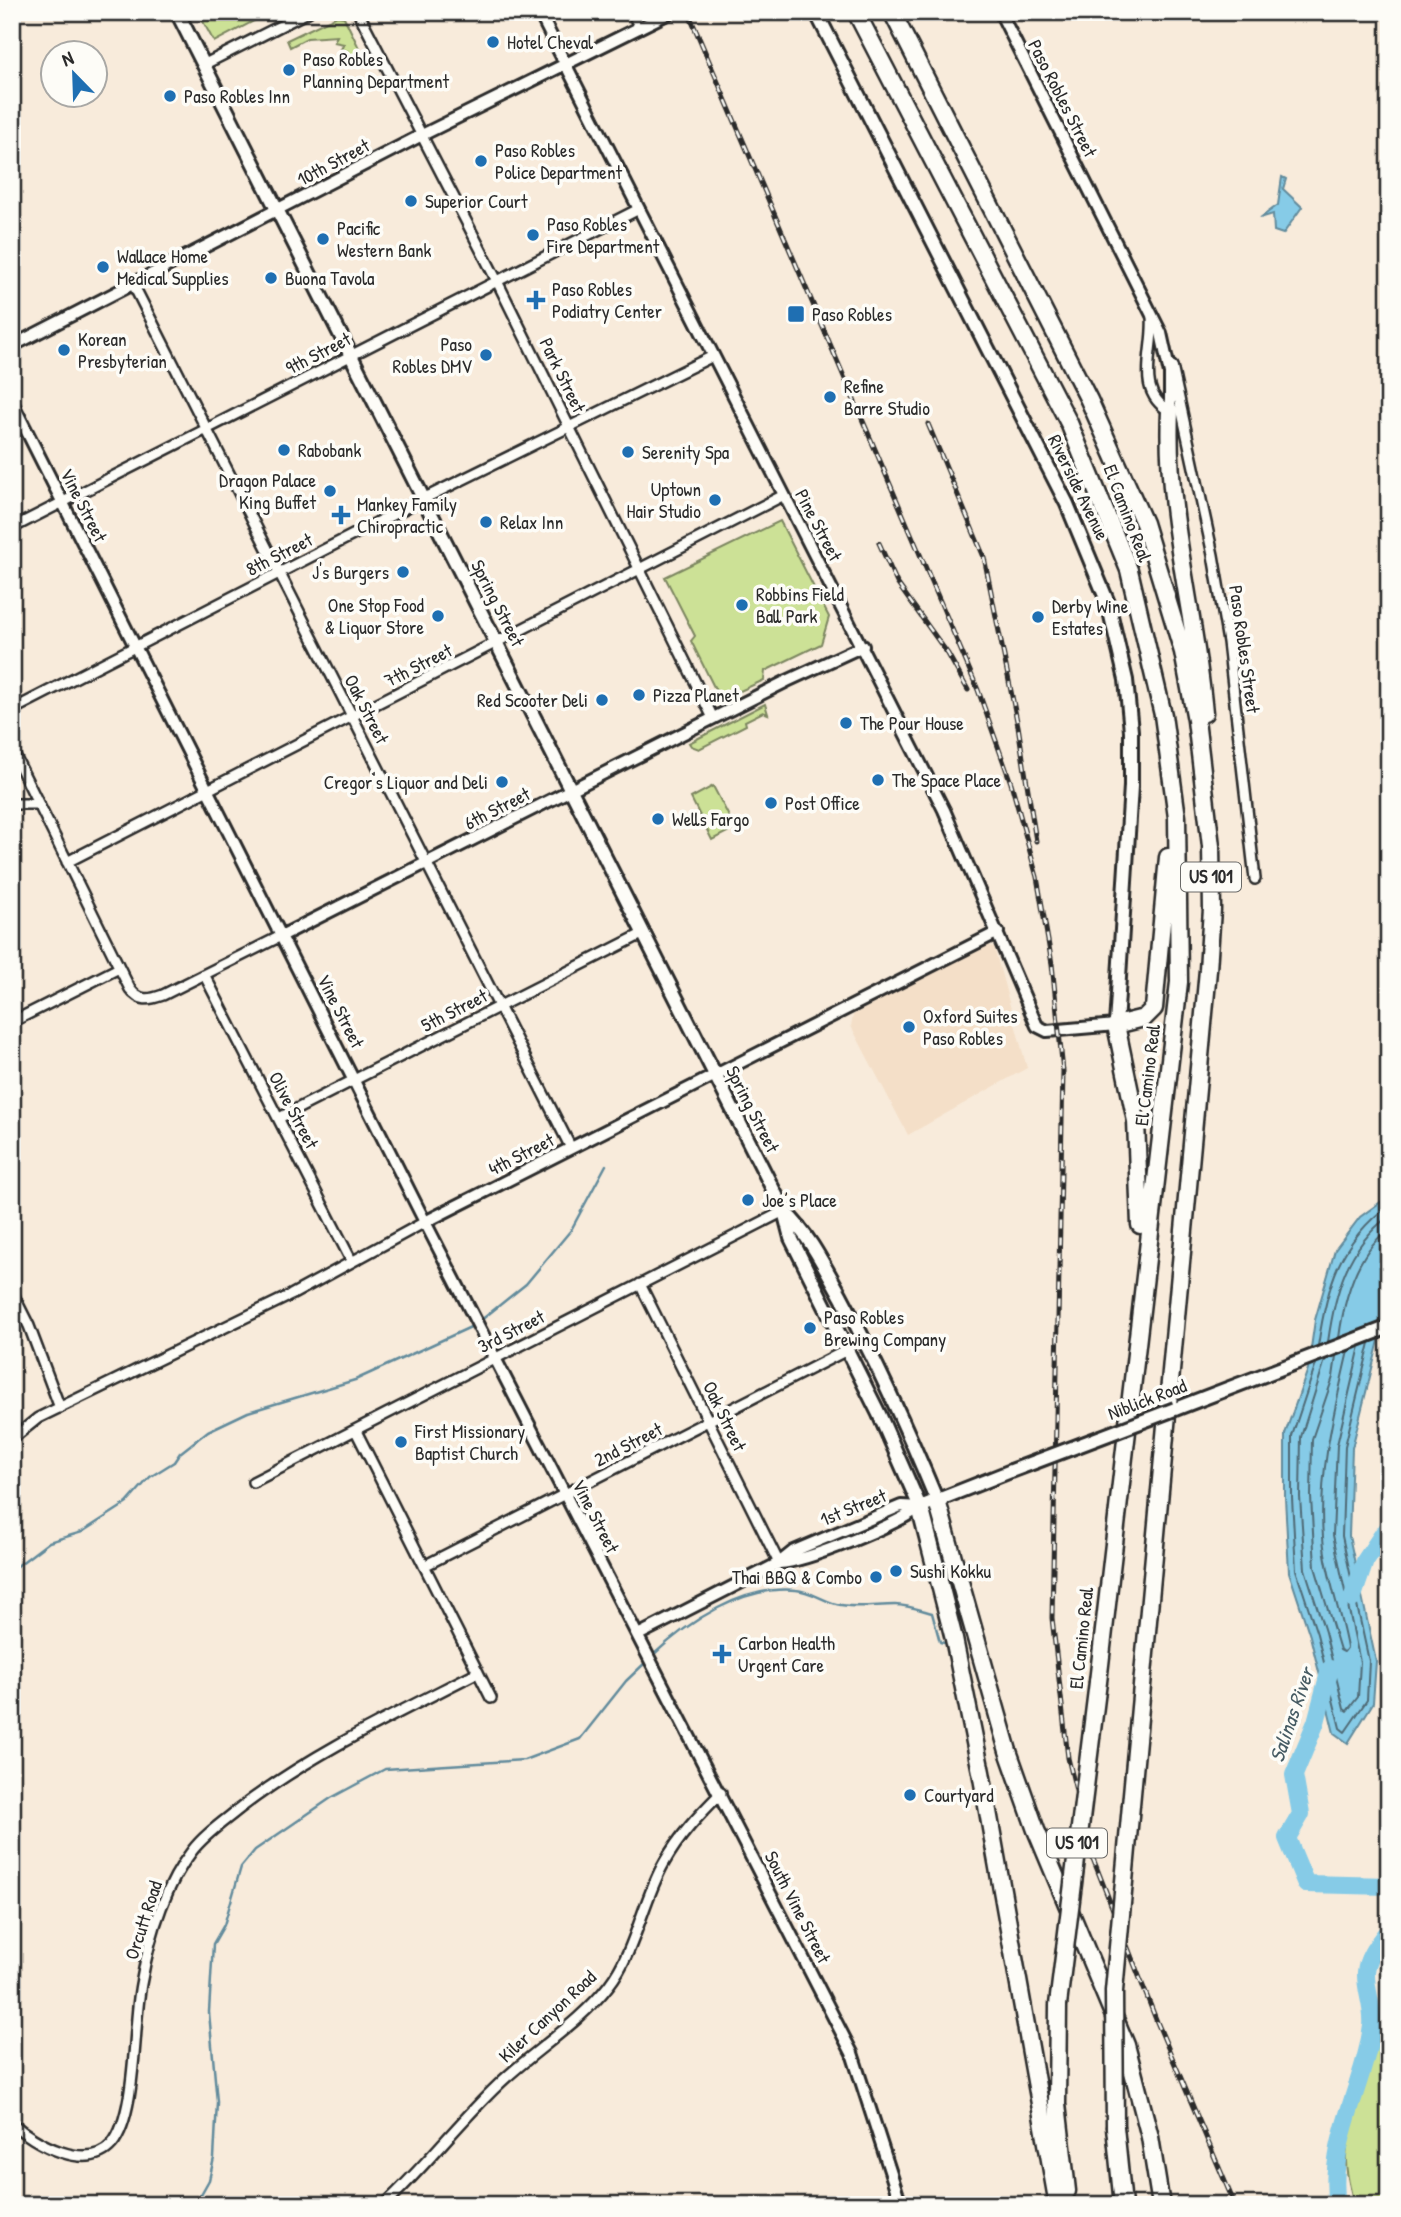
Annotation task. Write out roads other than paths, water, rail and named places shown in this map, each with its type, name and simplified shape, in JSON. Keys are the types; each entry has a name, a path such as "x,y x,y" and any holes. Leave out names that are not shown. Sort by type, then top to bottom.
{"highway":[{"name":"El Camino Real","path":"856,12 1069,423 1110,518 1143,620 1163,715 1177,817 1179,982 1058,2005 1057,2104 1069,2205"},
{"name":"El Camino Real","path":"891,12 1089,400 1144,523 1183,652 1203,771 1211,872 1208,970 1114,1992 1115,2127 1123,2205"},
{"path":"1170,411 1169,486 1198,645 1206,732 1203,771"},
{"path":"1132,1389 1140,1177 1136,1121 1116,1025 1144,1018 1154,1008 1168,850 1177,817"},
{"path":"937,1501 1007,1751 1036,1830 1126,2045 1150,2137 1161,2205"},
{"path":"920,1507 954,1639 981,1772 1058,2205"}],"main road":[{"name":"Spring Street","path":"177,12 784,1212 790,1238 847,1350 920,1507"},
{"name":"Riverside Avenue","path":"816,12 1067,504 1092,559 1111,614 1126,680 1131,731 1131,786 1116,1025"},
{"name":"Spring Street","path":"784,1212 805,1231 863,1337 937,1501"},
{"name":"Niblick Road","path":"920,1507 1389,1326"}],"street":[{"path":"204,65 308,12"},
{"name":"Park Street","path":"358,12 420,136 498,281 713,718"},
{"name":"Pine Street","path":"539,12 944,810 998,932 1030,1013 1041,1030 1116,1025"},
{"path":"632,12 640,28"},
{"name":"10th Street","path":"12,346 420,136 671,12"},
{"name":"Paso Robles Street","path":"1000,12 1152,312 1167,355 1186,426 1228,642 1255,879"},
{"name":"9th Street","path":"12,528 639,209"},
{"name":"Oak Street","path":"133,285 571,1148"},
{"name":"Paso Robles Street","path":"1152,312 1153,340 1146,374 1152,393 1162,407 1186,426"},
{"name":"Paso Robles Street","path":"1167,355 1170,411"},
{"name":"8th Street","path":"12,710 423,499 713,356"},
{"name":"Vine Street","path":"12,402 356,1080 425,1222 638,1635"},
{"name":"7th Street","path":"67,862 784,495"},
{"name":"6th Street","path":"119,968 134,995 148,1000 205,976 713,718 863,646"},
{"path":"12,750 119,968 12,1022"},
{"path":"12,804 38,804"},
{"name":"4th Street","path":"12,1439 27,1425 60,1408 291,1295 425,1222 998,932"},
{"name":"5th Street","path":"279,1118 644,933"},
{"name":"Olive Street","path":"205,976 351,1260"},
{"name":"3rd Street","path":"253,1482 784,1212"},
{"name":"Oak Street","path":"640,1284 779,1563"},
{"path":"12,1292 29,1326 60,1408"},
{"name":"2nd Street","path":"424,1566 709,1423 847,1350"},
{"path":"356,1431 491,1698"},
{"name":"1st Street","path":"638,1635 779,1563 799,1562 904,1519 920,1507"},
{"name":"South Vine Street","path":"638,1635 852,2053 901,2205"},
{"name":"Orcutt Road","path":"12,2123 34,2139 72,2154 93,2155 111,2145 124,2124 141,1983 164,1899 192,1850 229,1817 297,1767 478,1672"},
{"name":"Kiler Canyon Road","path":"384,2205 410,2181 499,2084 583,2011 609,1984 626,1955 663,1864 688,1826 721,1793"}],"water":[{"path":"1282,177 1286,179 1283,189 1302,207 1283,234 1274,231 1273,214 1260,218 1278,205"},
{"path":"1389,1196 1389,1301 1352,1448 1349,1536 1376,1661 1373,1703 1348,1743 1334,1733 1310,1636 1289,1572 1285,1434 1308,1369 1315,1320 1335,1250 1360,1217"}],"waterway":[{"path":"480,1321 526,1284 571,1230 606,1165"},
{"path":"12,1570 49,1542 82,1532 127,1503 150,1477 174,1462 180,1453 208,1431 248,1412 355,1380 475,1325"},
{"name":"Salinas River","path":"1352,1599 1365,1561 1389,1525"},
{"path":"652,1656 683,1630 718,1608 756,1593 776,1590 802,1591 841,1605 900,1605 932,1613 940,1642 949,1644"},
{"path":"195,2205 209,2180 214,2158 217,2102 209,2012 213,1944 224,1925 241,1867 255,1850 331,1798 385,1769 524,1760 580,1739 626,1681 647,1661"},
{"name":"Salinas River","path":"1330,1669 1316,1722 1294,1775 1301,1814 1287,1838 1306,1884 1389,1886"},
{"name":"Salinas River","path":"1337,2205 1337,2159 1372,2026 1367,1966 1374,1949 1389,1929"}],"railway":[{"path":"688,12 978,690 1011,783 1037,877 1052,964 1063,1071 1052,1618 1068,1758 1092,1856 1157,2022 1235,2205"},
{"path":"928,424 984,557 1018,726 1036,841"},
{"path":"879,543 897,583 948,654 968,690"}],"place":[{"name":"Hotel Cheval","path":"493,42"},
{"name":"Paso Robles Planning Department","path":"289,70"},
{"name":"Paso Robles Inn","path":"170,96"},
{"name":"Paso Robles Police Department","path":"481,161"},
{"name":"Superior Court","path":"411,201"},
{"name":"Paso Robles Fire Department","path":"533,235"},
{"name":"Pacific Western Bank","path":"323,239"},
{"name":"Wallace Home Medical Supplies","path":"103,267"},
{"name":"Buona Tavola","path":"271,278"},
{"name":"Paso Robles Podiatry Center","path":"536,300"},
{"name":"Paso Robles","path":"796,314"},
{"name":"Korean Presbyterian","path":"64,350"},
{"name":"Paso Robles DMV","path":"486,355"},
{"name":"Refine Barre Studio","path":"830,397"},
{"name":"Rabobank","path":"284,450"},
{"name":"Serenity Spa","path":"628,452"},
{"name":"Dragon Palace King Buffet","path":"330,491"},
{"name":"Uptown Hair Studio","path":"715,500"},
{"name":"Mankey Family Chiropractic","path":"341,515"},
{"name":"Relax Inn","path":"486,522"},
{"name":"J's Burgers","path":"403,572"},
{"name":"Robbins Field Ball Park","path":"742,605"},
{"name":"One Stop Food & Liquor Store","path":"438,616"},
{"name":"Derby Wine Estates","path":"1038,617"},
{"name":"Pizza Planet","path":"639,695"},
{"name":"Red Scooter Deli","path":"602,700"},
{"name":"The Pour House","path":"846,723"},
{"name":"The Space Place","path":"878,780"},
{"name":"Cregor's Liquor and Deli","path":"502,782"},
{"name":"Post Office","path":"771,803"},
{"name":"Wells Fargo","path":"658,819"},
{"name":"Oxford Suites Paso Robles","path":"909,1027"},
{"name":"Joe’s Place","path":"748,1200"},
{"name":"Paso Robles Brewing Company","path":"810,1328"},
{"name":"First Missionary Baptist Church","path":"401,1442"},
{"name":"Sushi Kokku","path":"896,1571"},
{"name":"Thai BBQ & Combo","path":"876,1577"},
{"name":"Carbon Health Urgent Care","path":"722,1654"},
{"name":"Courtyard","path":"910,1795"}]}
